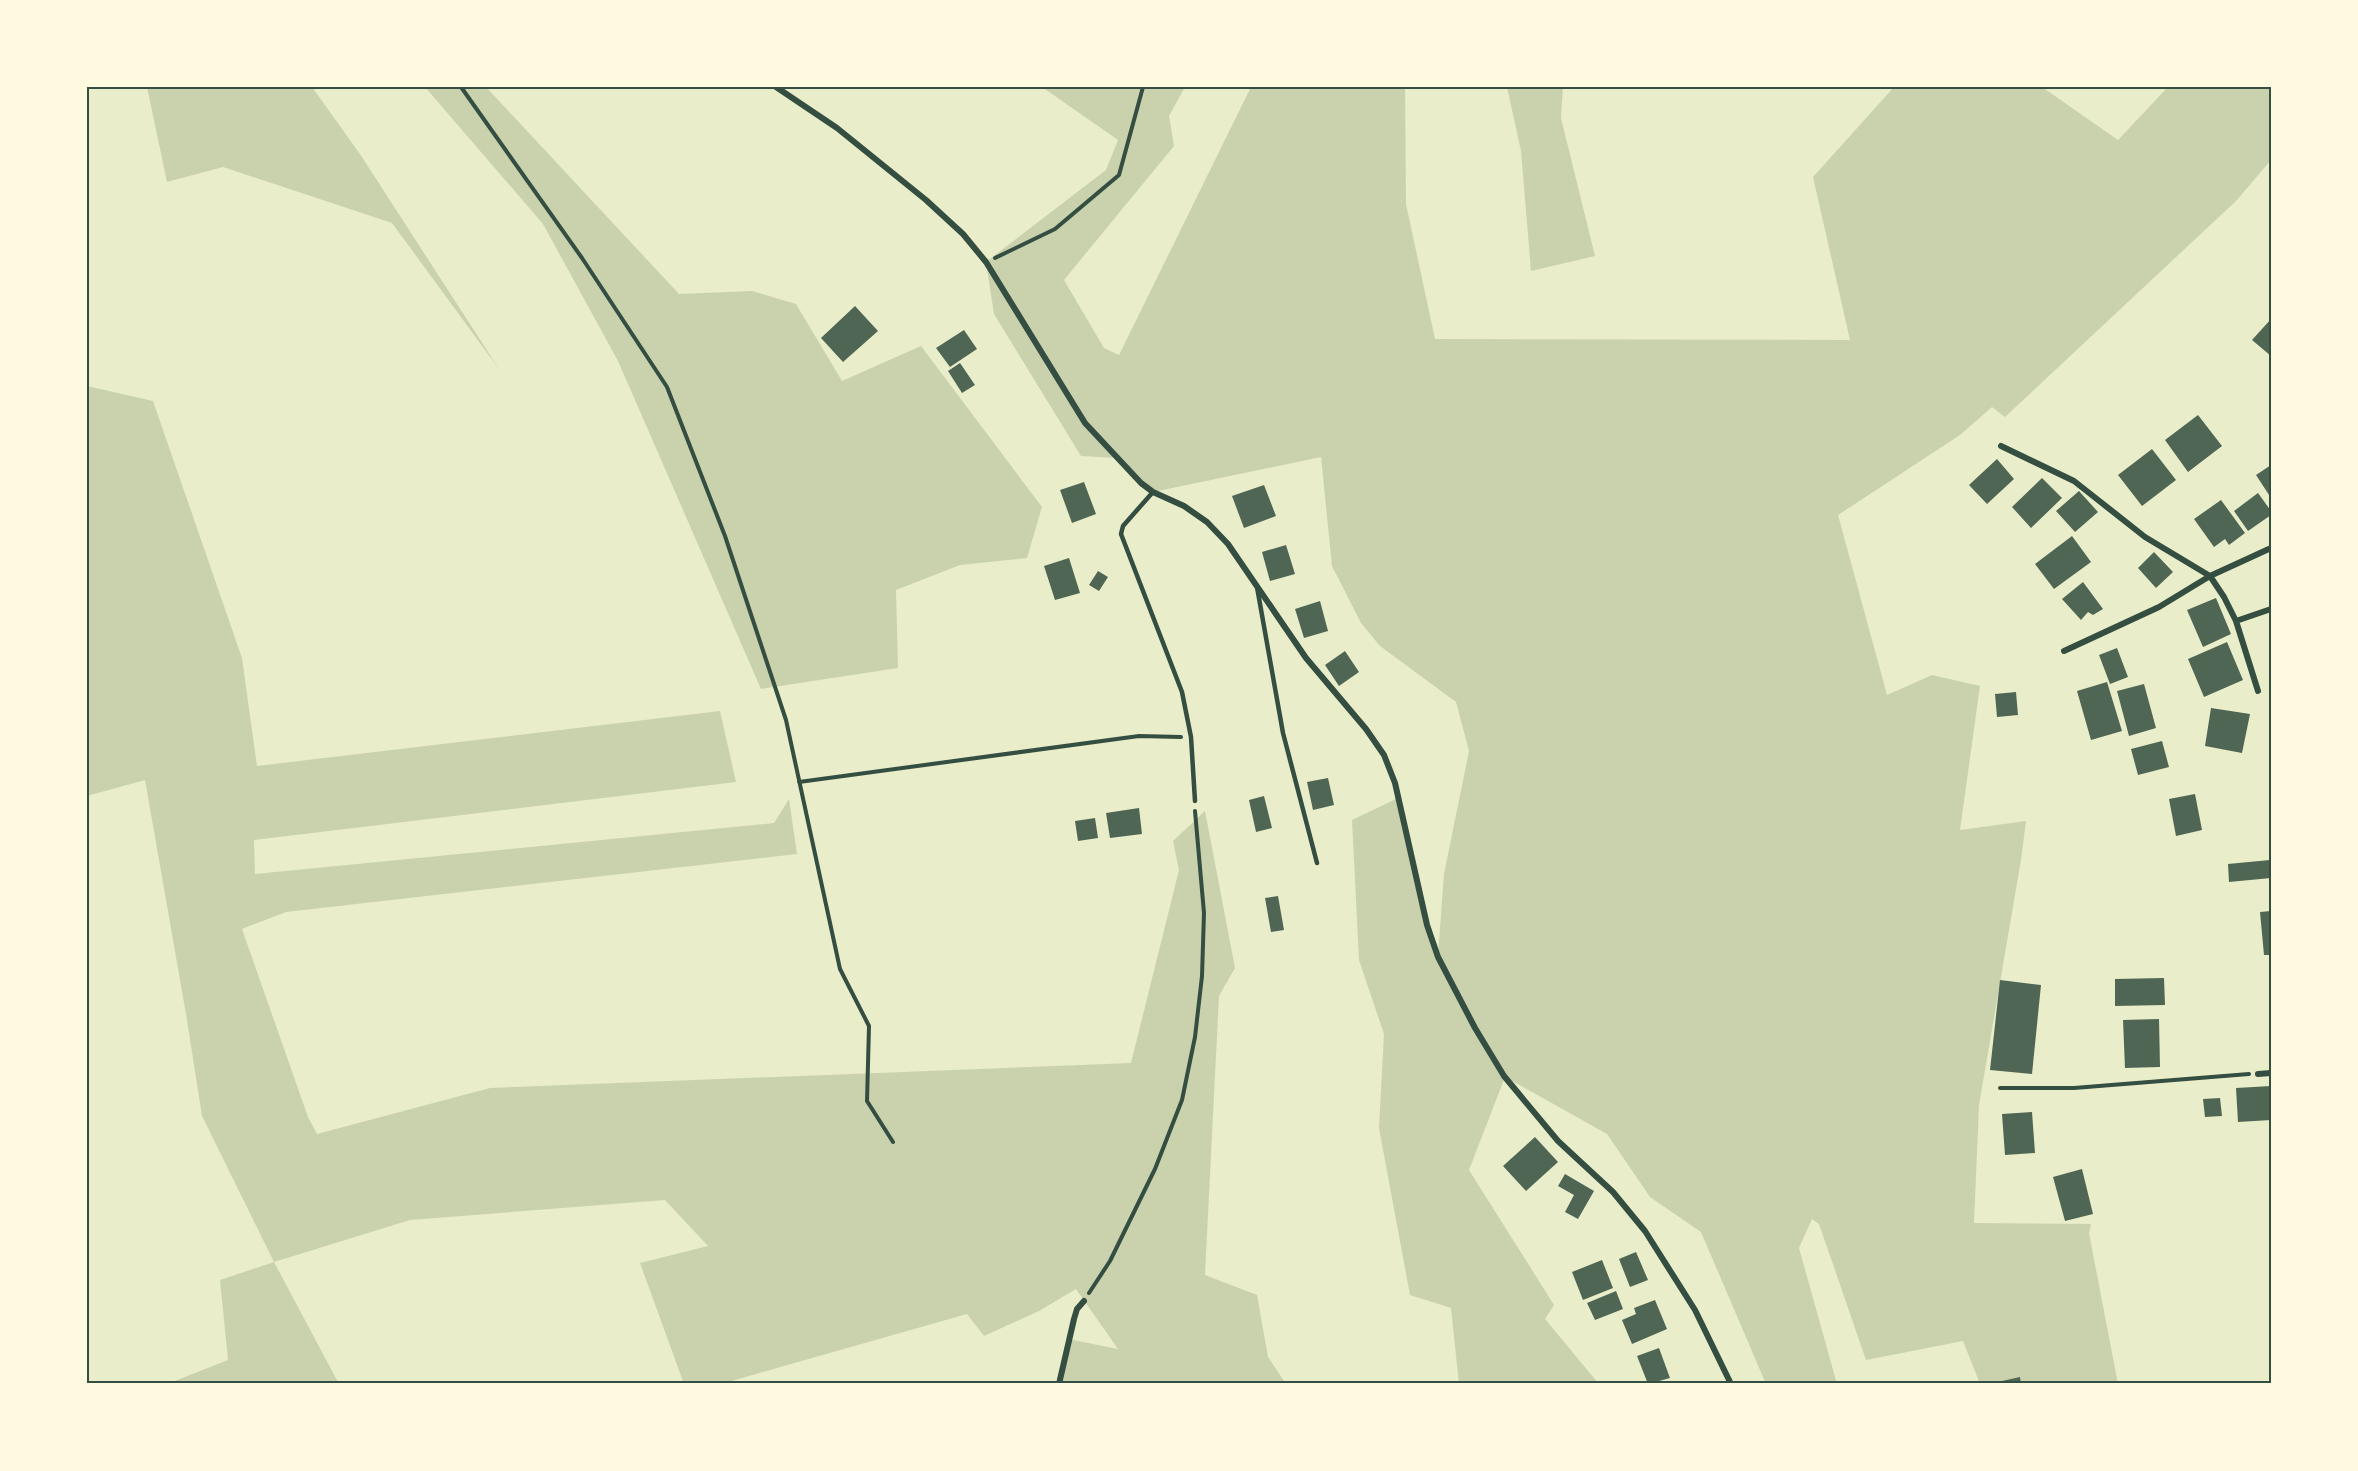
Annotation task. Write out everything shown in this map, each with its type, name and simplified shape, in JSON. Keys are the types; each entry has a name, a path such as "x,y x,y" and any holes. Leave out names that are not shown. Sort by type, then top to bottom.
{"street":[{"path":"776,87 837,128 926,200 963,234 986,262 1085,423 1116,458 1153,492 1184,506 1207,522 1228,544 1305,658 1366,729 1384,755 1395,783 1426,925 1438,957 1493,1057 1504,1076 1558,1141 1613,1192 1645,1231 1695,1310 1731,1384"},
{"path":"2001,446 2074,481 2145,537 2210,576 2236,621 2258,691"},
{"path":"2064,651 2159,607 2210,576 2271,548"},
{"path":"2236,621 2271,609"},
{"path":"2258,1074 2271,1073"},
{"path":"1059,1384 1077,1309 1084,1301"}],"lane":[{"path":"1153,492 1123,526 1122,537 1182,692 1191,738 1195,801"},
{"path":"1257,587 1283,733 1317,863"}],"path":[{"path":"461,87 582,258 667,387 729,547 786,720 840,969 869,1026 867,1101 893,1142"},
{"path":"986,262 1055,229 1119,175 1143,87"},
{"path":"799,783 1139,736 1191,738"},
{"path":"1084,1301 1110,1261 1155,1169 1182,1100 1195,1037 1202,975 1204,913 1195,801"},
{"path":"2000,1088 2074,1088 2258,1074"}],"green space":[{"path":"147,87 312,87 360,154 499,369 392,223 223,167 167,182"},
{"path":"425,87 486,87 679,294 752,291 796,304 842,381 921,346 1042,507 1027,558 960,565 896,590 898,668 761,689 618,361 543,224"},
{"path":"1042,87 1185,87 1169,116 1174,146 1064,280 1104,348 1119,355 1251,87 1405,87 1406,204 1435,339 1850,340 1813,177 1894,87 2042,87 2118,140 2168,87 2271,87 2271,160 2236,201 2005,417 1992,407 1960,435 1838,515 1887,695 1932,675 1980,686 1960,830 2026,821 1979,1105 1974,1223 2091,1224 2089,1233 2118,1384 1980,1384 1963,1341 1866,1360 1819,1224 1812,1219 1799,1248 1837,1384 1766,1384 1701,1232 1650,1197 1607,1134 1505,1077 1469,1170 1554,1305 1545,1319 1599,1384 1459,1384 1451,1308 1410,1295 1379,1128 1384,1034 1359,960 1352,820 1398,798 1438,955 1444,874 1469,751 1456,702 1380,646 1361,623 1332,566 1321,457 1153,492 1116,458 1081,456 994,314 986,262 1106,170 1118,140"},
{"path":"1507,87 1563,87 1561,118 1595,256 1531,271 1521,151"},
{"path":"87,386 153,401 242,658 257,766 720,711 736,782 254,840 255,874 774,823 789,799 797,854 286,912 242,929 308,1117 317,1134 490,1088 1131,1063 1179,870 1173,841 1205,811 1235,968 1219,996 1205,1275 1257,1295 1268,1357 1286,1384 1059,1384 1068,1339 1118,1349 1076,1289 1039,1311 984,1336 967,1314 721,1384 684,1384 640,1263 708,1246 665,1200 410,1220 274,1262 202,1116 145,780 87,796"},
{"path":"274,1262 339,1384 167,1384 228,1360 220,1280"}],"building":[{"path":"855,306 878,331 843,362 821,338"},
{"path":"2271,319 2271,356 2252,340"},
{"path":"964,330 977,349 950,367 936,348"},
{"path":"960,363 975,385 962,393 948,371"},
{"path":"2198,415 2222,446 2188,472 2165,440"},
{"path":"2152,449 2176,480 2142,506 2118,475"},
{"path":"1997,459 2014,479 1987,504 1969,485"},
{"path":"2271,465 2271,498 2256,475"},
{"path":"2042,478 2062,498 2031,528 2012,507"},
{"path":"1084,482 1096,514 1072,523 1060,490"},
{"path":"1264,485 1276,516 1244,528 1232,496"},
{"path":"2079,491 2098,512 2075,532 2056,511"},
{"path":"2258,493 2271,511 2271,515 2248,531 2234,511"},
{"path":"2221,500 2245,533 2229,545 2225,539 2214,547 2194,519"},
{"path":"2072,536 2091,562 2054,589 2035,564"},
{"path":"1286,545 1295,574 1270,581 1262,552"},
{"path":"2154,552 2173,572 2156,588 2138,568"},
{"path":"1069,558 1080,593 1055,600 1044,566"},
{"path":"1098,571 1108,577 1099,591 1089,585"},
{"path":"2083,582 2103,609 2093,615 2088,612 2081,620 2062,599"},
{"path":"2216,598 2231,634 2203,647 2187,610"},
{"path":"1320,601 1328,631 1304,638 1295,609"},
{"path":"2227,642 2243,680 2204,697 2188,659"},
{"path":"2117,648 2128,677 2110,684 2099,655"},
{"path":"1345,651 1359,672 1339,686 1325,665"},
{"path":"2107,682 2122,731 2091,740 2077,691"},
{"path":"2144,684 2156,728 2129,736 2117,691"},
{"path":"2016,692 2018,715 1997,717 1995,694"},
{"path":"2211,708 2250,714 2242,753 2205,746"},
{"path":"2162,741 2169,767 2138,775 2131,749"},
{"path":"1328,778 1334,805 1313,810 1307,782"},
{"path":"2195,794 2202,830 2176,836 2169,799"},
{"path":"1264,796 1272,828 1256,832 1249,800"},
{"path":"1139,808 1142,834 1110,838 1106,813"},
{"path":"1095,818 1098,838 1078,841 1075,821"},
{"path":"2270,860 2271,878 2229,882 2228,864"},
{"path":"1278,896 1284,930 1271,932 1265,898"},
{"path":"2271,911 2271,955 2264,955 2260,912"},
{"path":"2164,978 2165,1005 2115,1006 2115,979"},
{"path":"2000,980 2041,985 2032,1074 1990,1070"},
{"path":"2159,1019 2160,1067 2125,1068 2123,1020"},
{"path":"2271,1086 2271,1120 2238,1122 2236,1088"},
{"path":"2220,1098 2222,1116 2205,1117 2203,1099"},
{"path":"2032,1112 2035,1153 2005,1155 2002,1114"},
{"path":"1535,1137 1558,1162 1526,1191 1503,1166"},
{"path":"2082,1169 2093,1214 2065,1221 2053,1177"},
{"path":"1565,1174 1594,1191 1578,1219 1565,1212 1574,1195 1558,1186"},
{"path":"1636,1252 1648,1280 1630,1287 1619,1259"},
{"path":"1602,1260 1613,1288 1583,1300 1572,1272"},
{"path":"1616,1291 1623,1309 1595,1320 1587,1303"},
{"path":"1655,1300 1667,1329 1632,1344 1622,1320 1636,1314 1634,1308"},
{"path":"1659,1348 1670,1378 1648,1384 1637,1356"},
{"path":"2020,1377 2021,1384 1993,1384 1993,1383"}]}
